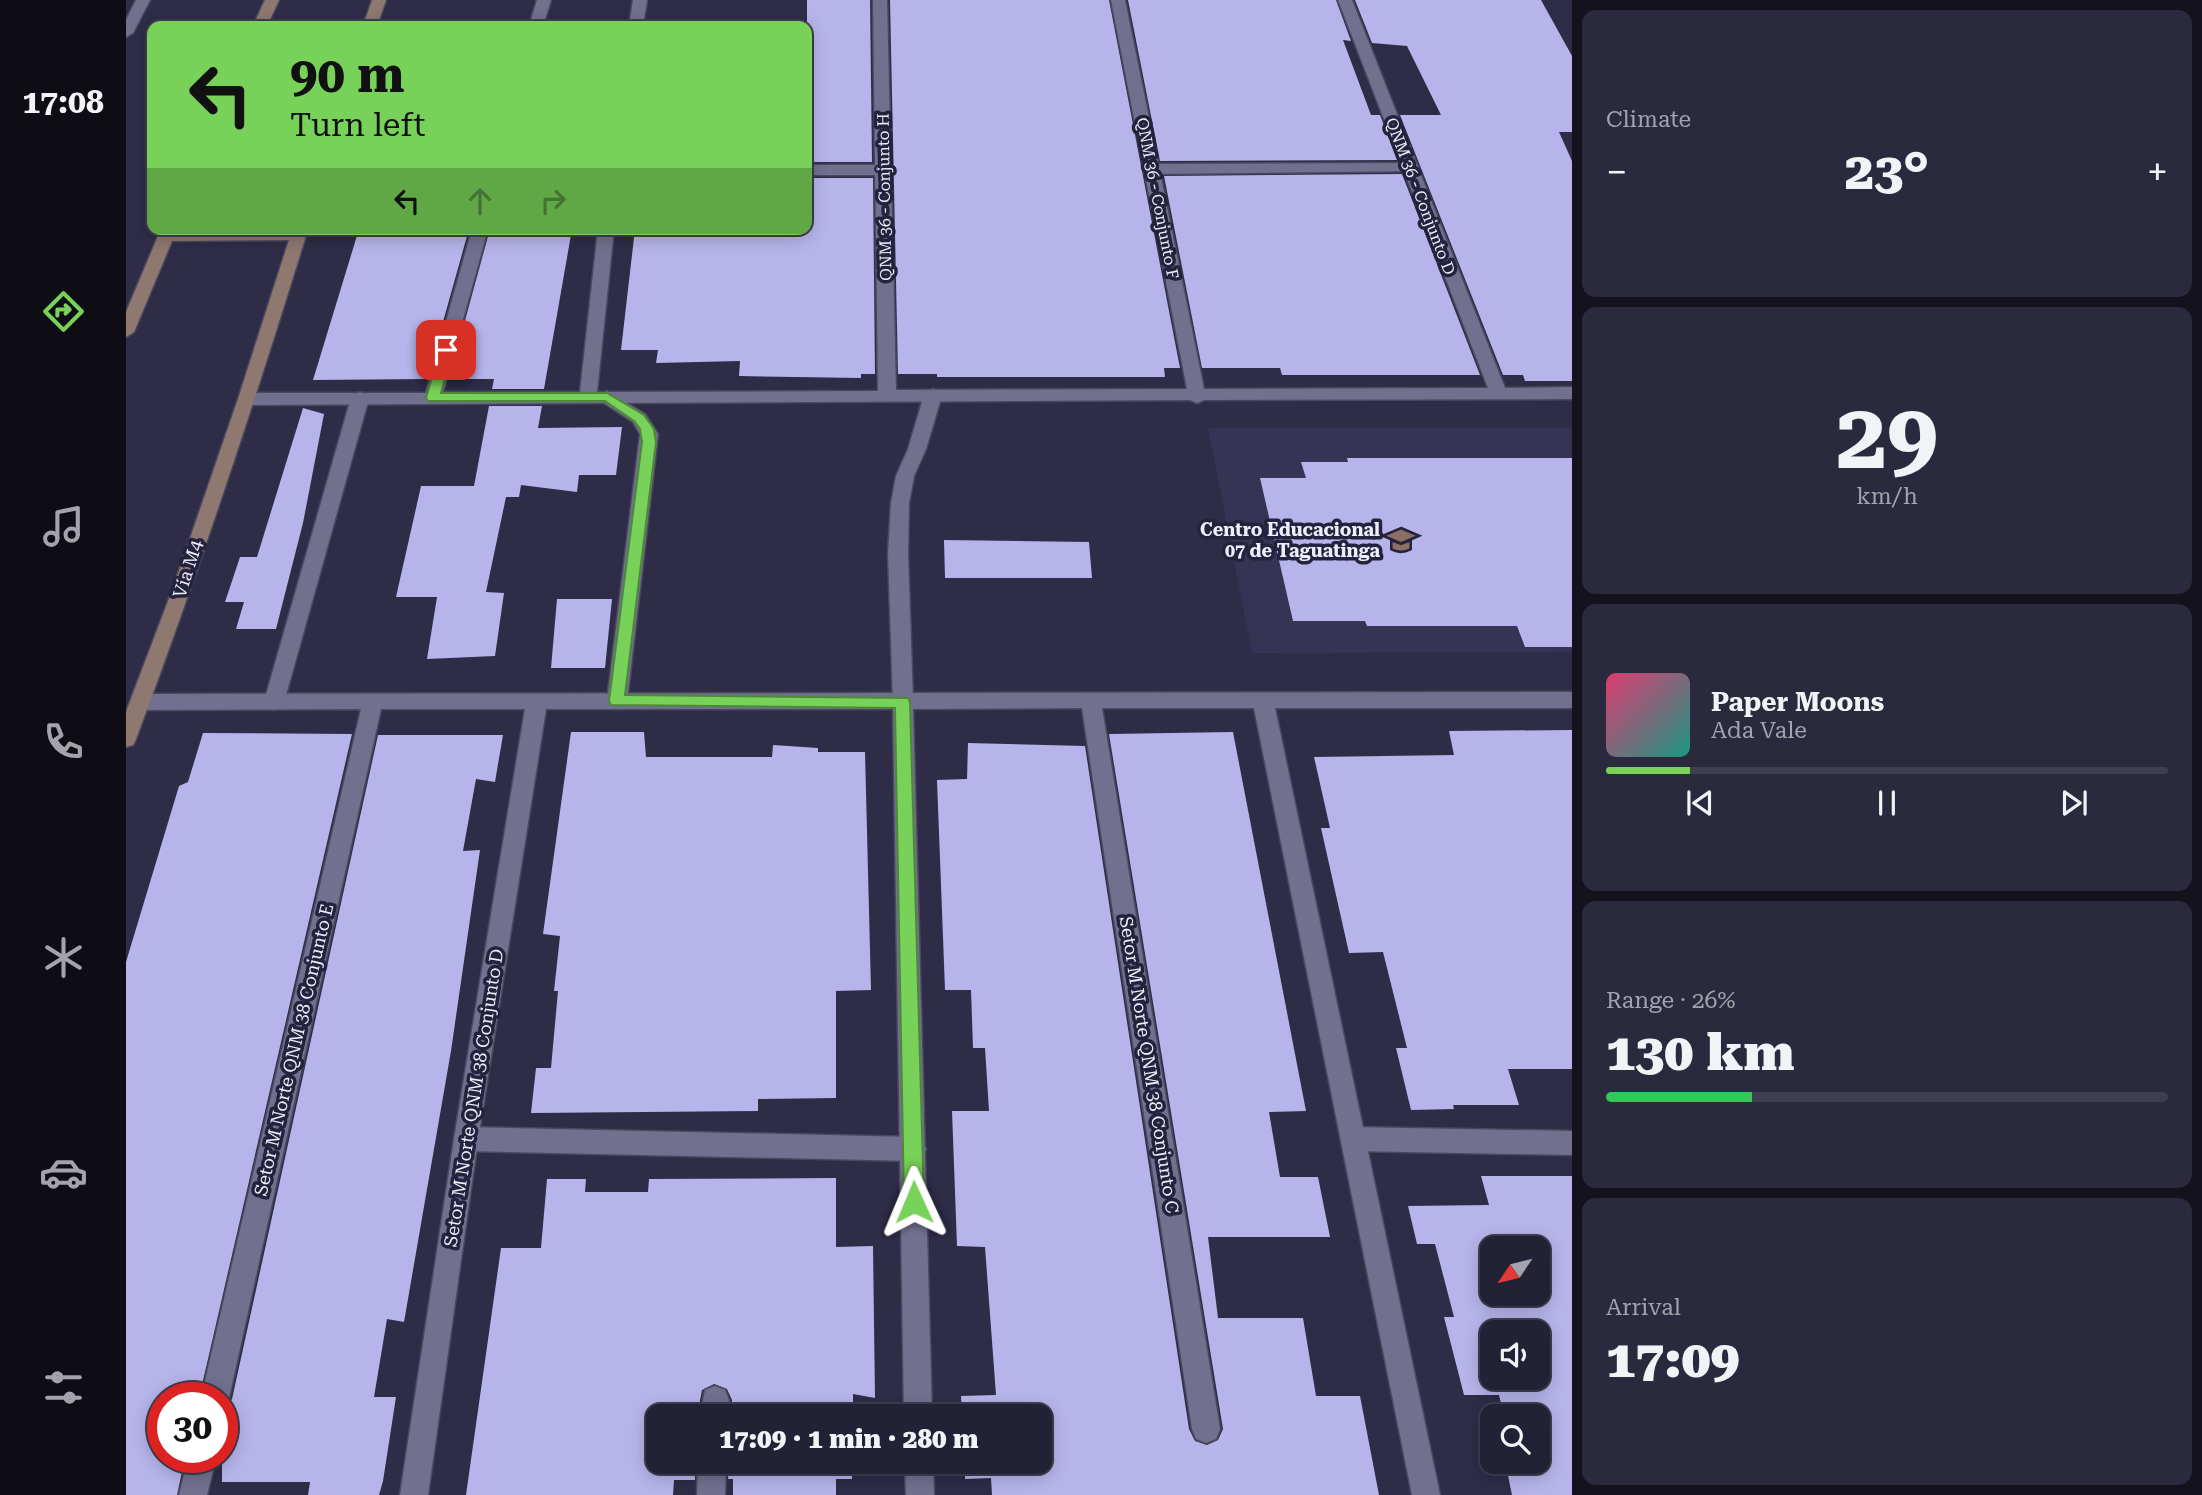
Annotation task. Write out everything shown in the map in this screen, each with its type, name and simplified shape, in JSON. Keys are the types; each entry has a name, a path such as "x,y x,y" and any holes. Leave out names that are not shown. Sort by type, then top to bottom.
{"main road":[{"path":"262,21 272,0"},
{"path":"372,21 379,0"},
{"path":"126,332 167,235"},
{"name":"Via M4","path":"126,739 247,399 298,235"}],"street":[{"path":"126,33 144,0"},
{"path":"538,21 544,0"},
{"path":"637,21 640,0"},
{"name":"QNM 36 - Conjunto H","path":"880,0 887,395"},
{"name":"QNM 36 - Conjunto F","path":"1118,0 1198,397"},
{"name":"QNM 36 - Conjunto D","path":"1345,0 1498,392"},
{"path":"1152,169 1410,168"},
{"path":"812,170 884,170"},
{"path":"433,398 478,235"},
{"path":"598,397 606,235"},
{"path":"247,399 887,395 1198,397 1572,393"},
{"path":"918,1404 898,552 900,503 905,477 917,449 933,396"},
{"path":"598,397 639,418 649,435 617,701"},
{"path":"274,702 360,398"},
{"path":"1263,700 1426,1495"},
{"path":"141,702 1572,700"},
{"name":"Setor M Norte QNM 38 Conjunto D","path":"414,1495 466,1139 537,701"},
{"name":"Setor M Norte QNM 38 Conjunto C","path":"1091,701 1206,1429"},
{"name":"Setor M Norte QNM 38 Conjunto E","path":"219,1382 373,702"},
{"path":"466,1139 913,1149"},
{"path":"1353,1139 1572,1143"},
{"path":"193,1495 198,1473"},
{"path":"711,1495 712,1474"},
{"path":"919,1474 920,1495"}],"shaded area":[{"name":"Centro Educacional 07 de Taguatinga","path":"1208,428 1572,428 1572,652 1252,653"}],"building":[{"path":"807,0 870,0 872,162 812,162 812,21 807,21"},
{"path":"890,0 1109,0 1180,368 1164,368 1165,377 937,377 937,374 898,374"},
{"path":"1128,0 1336,0 1351,41 1343,40 1371,115 1380,115 1397,160 1160,161"},
{"path":"1355,0 1541,0 1572,56 1572,132 1559,132 1572,161 1572,381 1525,381 1523,375 1503,375 1400,115 1441,115 1407,46 1372,43"},
{"path":"1402,174 1480,375 1282,375 1280,368 1202,368 1164,176"},
{"path":"812,178 873,178 875,374 861,374 861,378 739,376 740,361 656,363 658,350 621,350 634,235 812,235"},
{"path":"357,235 467,235 427,379 313,380"},
{"path":"488,235 571,235 544,389 492,389 494,379 449,379"},
{"path":"489,406 542,406 538,428 622,427 616,475 579,475 577,492 521,485 519,497 506,497 486,592 504,593 495,656 427,659 437,597 396,597 421,486 474,486"},
{"path":"303,408 324,414 303,523 276,629 236,629 244,602 225,602 240,557 257,557"},
{"name":"Centro Educacional 07 de Taguatinga","path":"1347,458 1572,458 1572,647 1525,647 1517,626 1367,626 1365,621 1293,621 1260,478 1306,478 1301,462 1348,462"},
{"path":"944,540 1089,542 1092,578 945,578"},
{"path":"557,599 612,599 605,668 551,668"},
{"path":"1572,730 1572,1069 1508,1069 1519,1105 1453,1105 1454,1109 1411,1110 1396,1048 1407,1048 1383,952 1349,953 1321,828 1330,828 1314,757 1454,755 1449,731"},
{"path":"571,732 644,732 646,757 772,757 773,745 818,748 818,752 865,752 871,990 836,991 836,1098 758,1099 758,1111 531,1113 536,1068 551,1068 558,991 554,991 560,936 543,934"},
{"path":"1233,732 1306,1111 1269,1112 1280,1177 1318,1177 1330,1237 1208,1237 1218,1318 1303,1318 1316,1396 1360,1396 1379,1495 992,1495 991,1478 965,1479 965,1474 1052,1474 1052,1404 961,1404 961,1396 996,1395 985,1247 957,1246 952,1111 989,1111 985,1048 973,1048 971,990 945,990 937,780 967,779 968,743 1085,746 1189,1429 1195,1441 1207,1445 1218,1440 1223,1429 1109,734"},
{"path":"203,733 352,734 203,1382 147,1382 147,1473 182,1473 177,1495 126,1495 126,962 179,786 188,782"},
{"path":"378,735 503,735 495,782 476,779 463,851 480,850 451,1051 404,1322 387,1319 374,1397 396,1397 379,1495 308,1495 310,1482 222,1482 222,1473 238,1473 238,1382 236,1382"},
{"path":"1481,1176 1572,1176 1572,1495 1512,1495 1508,1474 1550,1474 1550,1404 1501,1404 1499,1395 1464,1395 1444,1317 1454,1317 1435,1244 1417,1244 1408,1206 1489,1205"},
{"path":"836,1178 836,1247 873,1246 875,1398 853,1394 853,1404 732,1404 727,1389 714,1384 702,1390 699,1404 646,1404 646,1474 695,1474 695,1480 674,1480 673,1495 466,1495 501,1248 541,1248 547,1179 586,1179 585,1192 648,1192 649,1179"},
{"path":"728,1474 852,1474 852,1479 836,1479 836,1495 733,1495 733,1479 728,1479"}],"place":[{"name":"Centro Educacional 07 de Taguatinga","path":"1401,540"}],"route":[{"path":"446,350 433,398 607,397 639,418 647,429 649,442 617,701 903,702 914,1202"}]}
